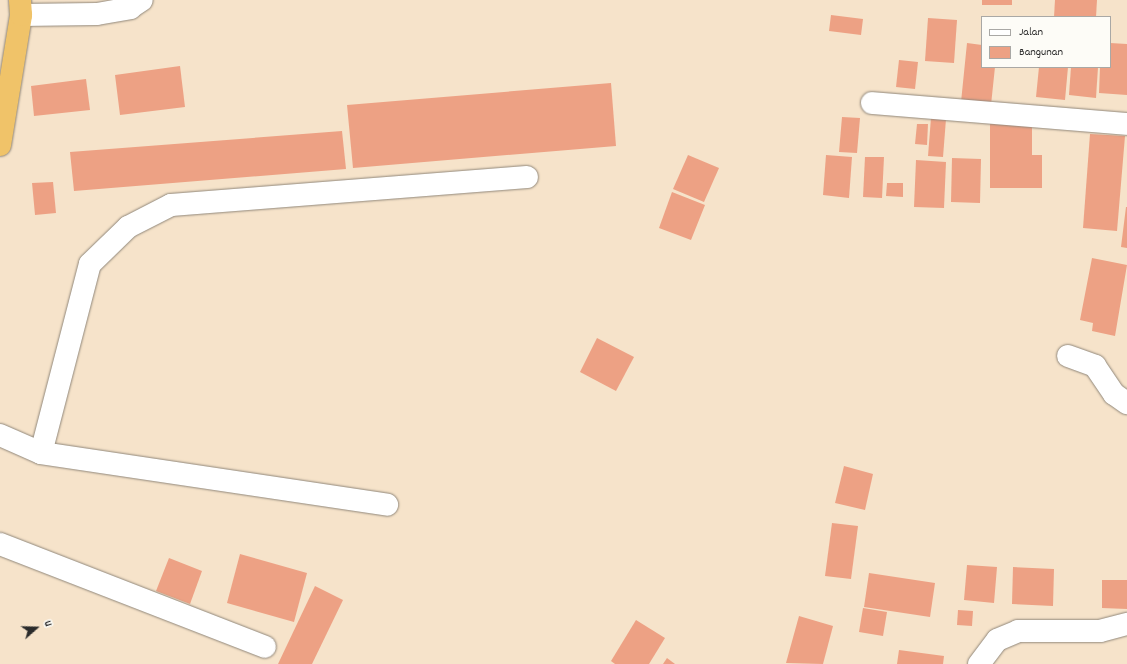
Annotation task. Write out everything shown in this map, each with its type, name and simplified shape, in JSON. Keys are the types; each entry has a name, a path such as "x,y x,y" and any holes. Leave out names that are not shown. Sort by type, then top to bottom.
{"highway":[{"path":"0,145 3,103 21,8"}],"street":[{"path":"21,8 97,14 130,8 142,0"},
{"path":"872,103 1127,124"},
{"path":"41,453 90,264 128,227 171,205 527,177"},
{"path":"1068,356 1095,366 1114,394 1127,403"},
{"path":"0,436 41,453 387,505"},
{"path":"0,544 265,647"},
{"path":"979,664 997,640 1018,631 1100,631 1127,624"}],"building":[{"path":"982,0 1012,0 1012,5 982,5"},
{"path":"1055,0 1097,0 1096,16 1054,16"},
{"path":"831,15 863,19 861,35 829,31"},
{"path":"928,18 957,20 954,63 925,61"},
{"path":"967,43 981,45 981,68 995,68 991,105 961,102"},
{"path":"1111,43 1127,44 1127,95 1099,93 1100,68 1111,68"},
{"path":"899,60 918,62 915,89 896,87"},
{"path":"180,66 185,107 120,115 115,75"},
{"path":"1039,68 1068,68 1065,100 1036,97"},
{"path":"1071,68 1098,68 1096,98 1069,95"},
{"path":"86,79 90,110 34,116 31,86"},
{"path":"611,83 616,146 353,168 347,105"},
{"path":"842,117 860,118 857,153 839,152"},
{"path":"931,118 946,119 943,157 928,156"},
{"path":"917,124 928,124 927,145 915,144"},
{"path":"990,124 1032,125 1032,155 1042,155 1042,188 990,188"},
{"path":"342,131 346,169 74,191 70,152"},
{"path":"1090,134 1125,136 1117,231 1083,228"},
{"path":"688,155 719,168 704,202 673,189"},
{"path":"826,155 852,157 849,198 823,195"},
{"path":"865,157 884,157 882,198 863,197"},
{"path":"952,158 981,159 980,203 951,202"},
{"path":"916,160 946,162 944,208 914,207"},
{"path":"53,182 56,213 35,215 32,183"},
{"path":"887,183 903,183 903,197 886,196"},
{"path":"672,192 705,205 691,240 659,228"},
{"path":"1127,207 1127,248 1121,247"},
{"path":"1092,258 1127,265 1115,336 1092,331 1093,323 1080,320"},
{"path":"597,338 634,357 616,391 580,372"},
{"path":"844,466 873,474 865,510 835,503"},
{"path":"832,523 858,526 851,579 825,576"},
{"path":"240,554 307,573 294,622 227,603"},
{"path":"169,558 202,571 190,604 156,591"},
{"path":"967,565 997,567 994,603 964,600"},
{"path":"1013,567 1054,569 1053,606 1012,604"},
{"path":"869,573 935,583 930,617 864,607"},
{"path":"1102,580 1127,580 1127,609 1102,608"},
{"path":"315,586 343,600 312,664 278,664"},
{"path":"863,608 887,612 883,636 859,632"},
{"path":"958,610 973,611 972,626 957,625"},
{"path":"799,616 833,626 823,664 786,663"},
{"path":"636,620 665,638 649,664 615,664 611,661"},
{"path":"899,650 944,656 943,664 897,664"},
{"path":"667,658 675,664 663,664"}]}
